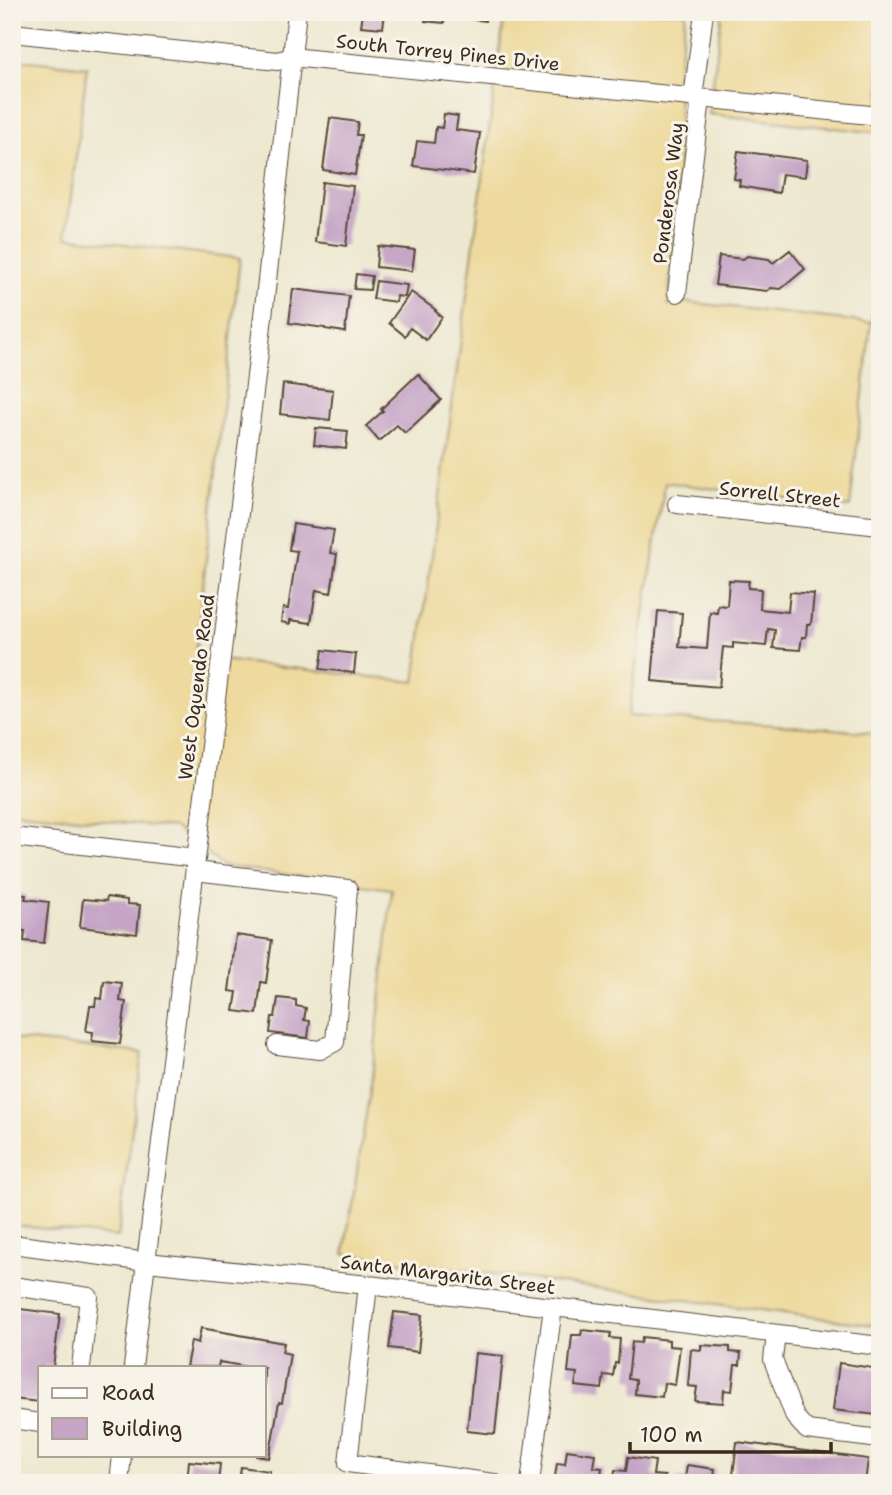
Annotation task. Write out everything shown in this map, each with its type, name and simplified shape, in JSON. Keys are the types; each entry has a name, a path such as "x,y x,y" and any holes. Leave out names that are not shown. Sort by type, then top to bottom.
{"street":[{"name":"West Oquendo Road","path":"133,1366 259,352 297,12"},
{"name":"Ponderosa Way","path":"677,293 704,12"},
{"name":"South Torrey Pines Drive","path":"12,33 278,61 291,57 880,116"},
{"name":"Sorrell Street","path":"677,505 880,526"},
{"path":"12,837 348,890 335,1042 320,1050 277,1045"},
{"name":"Santa Margarita Street","path":"12,1244 146,1262 368,1285 880,1346"},
{"path":"368,1285 348,1463 494,1483"},
{"path":"12,1286 89,1297 82,1366"},
{"path":"530,1483 553,1307"},
{"path":"776,1334 772,1360 795,1417 807,1430 880,1439"},
{"path":"12,1419 38,1423"},
{"path":"119,1483 122,1456"}],"sand":[{"path":"505,12 686,12 677,77 681,137 668,305 686,302 871,323 850,507 665,482 628,716 880,734 880,1326 344,1254 372,1077 392,889 223,866 174,828 12,811 12,59 87,67 66,237 240,258 195,657 415,682"},
{"path":"722,12 880,12 880,133 709,114"},
{"path":"880,260 880,324 871,323"},
{"path":"12,1039 142,1053 118,1237 12,1225"}],"building":[{"path":"363,12 385,13 383,28 361,26"},
{"path":"426,12 486,12 485,21 445,16 444,23 425,21"},
{"path":"444,114 458,116 456,130 480,133 474,174 413,166 417,141 434,143 436,127 442,128"},
{"path":"330,118 358,122 356,135 361,135 355,175 323,170"},
{"path":"738,151 807,160 805,177 782,174 779,193 739,186 740,180 734,179"},
{"path":"322,182 353,186 346,246 315,242"},
{"path":"378,246 415,250 412,271 376,267"},
{"path":"790,250 805,269 781,289 771,288 767,291 715,285 719,256 743,259 747,256 769,259 773,263"},
{"path":"356,274 372,276 370,290 354,289"},
{"path":"376,281 407,285 405,297 397,296 396,302 373,299"},
{"path":"293,289 349,296 345,332 289,323"},
{"path":"411,292 442,317 426,340 410,328 405,336 389,323"},
{"path":"418,374 441,400 405,433 397,425 379,441 366,426"},
{"path":"283,384 333,390 330,420 280,414"},
{"path":"316,428 348,431 346,449 314,445"},
{"path":"293,524 334,530 330,553 337,554 331,593 316,590 311,623 290,620 290,624 281,622 283,608 288,609 297,551 289,550"},
{"path":"729,580 749,581 748,588 761,589 760,609 788,612 790,592 814,594 811,624 807,624 806,637 802,637 800,650 773,648 775,630 768,629 766,646 733,643 733,648 723,647 719,687 652,681 658,611 682,613 679,647 707,649 710,612 717,613 718,605 727,606"},
{"path":"323,650 356,654 354,673 320,669"},
{"path":"13,893 26,895 25,899 49,902 44,943 24,941 25,931 12,930"},
{"path":"107,897 140,905 137,934 80,927 83,899 106,901"},
{"path":"236,935 272,940 266,983 261,982 257,1014 234,1011 237,992 229,991"},
{"path":"104,981 122,983 120,1001 126,1002 120,1044 92,1041 93,1032 86,1031 90,1006 95,1006 96,998 102,999"},
{"path":"278,998 296,1000 296,1006 306,1008 304,1020 310,1021 308,1038 270,1033"},
{"path":"12,1308 60,1314 53,1366 38,1366 38,1402 12,1399"},
{"path":"394,1312 422,1315 418,1352 389,1348"},
{"path":"201,1328 284,1343 282,1352 290,1354 269,1458 256,1456 266,1456 266,1366 219,1362 218,1366 186,1366 191,1341 198,1343"},
{"path":"582,1330 611,1333 610,1338 620,1339 618,1363 615,1363 613,1376 604,1375 602,1389 575,1386 577,1373 568,1372 572,1335 581,1335"},
{"path":"642,1337 669,1340 669,1346 680,1347 675,1385 664,1383 662,1397 635,1394 636,1380 628,1379 632,1342 641,1343"},
{"path":"701,1345 730,1347 730,1352 741,1353 740,1365 735,1365 732,1391 724,1390 723,1403 695,1401 697,1387 688,1386 691,1349 701,1350"},
{"path":"475,1353 503,1356 495,1434 467,1431"},
{"path":"839,1363 880,1369 877,1415 833,1410"},
{"path":"737,1442 868,1459 865,1483 732,1483"},
{"path":"567,1450 595,1454 593,1467 602,1468 600,1483 554,1483 557,1463 565,1464"},
{"path":"628,1457 655,1461 653,1475 665,1476 664,1483 616,1483 615,1470 626,1471"},
{"path":"189,1461 220,1464 218,1483 187,1483"},
{"path":"687,1465 715,1469 713,1483 676,1483 677,1478 685,1479"},
{"path":"241,1467 270,1471 269,1483 239,1483"}]}
